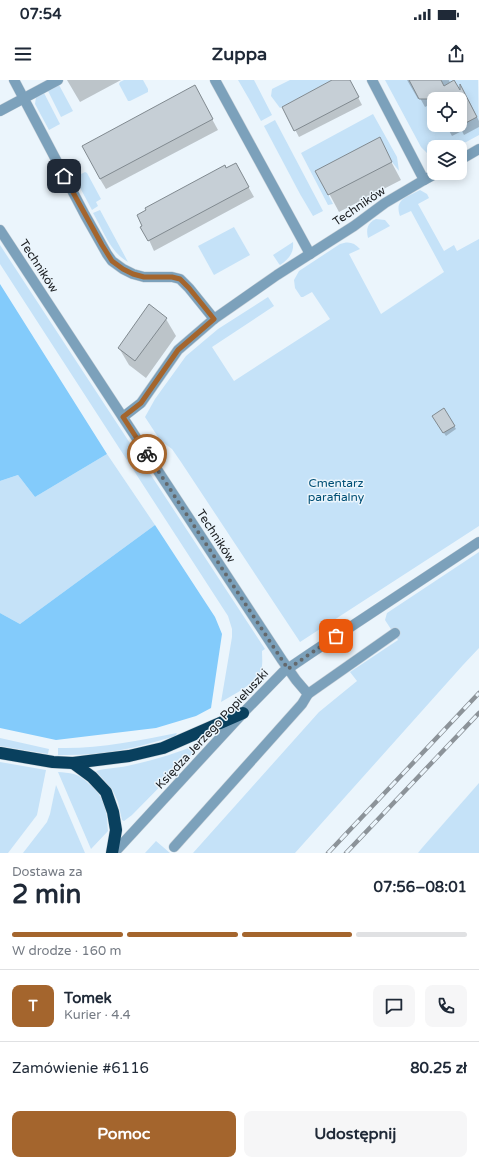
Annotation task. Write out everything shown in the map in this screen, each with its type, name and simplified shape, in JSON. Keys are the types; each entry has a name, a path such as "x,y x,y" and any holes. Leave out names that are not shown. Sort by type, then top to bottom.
{"highway":[{"path":"0,754 53,762 73,763 129,756 163,748 243,713"},
{"path":"73,763 92,777 106,792 113,812 116,830 113,853"}],"street":[{"path":"14,80 85,215 112,261 123,269 144,277 172,277 180,279 214,319"},
{"path":"0,111 58,80"},
{"path":"215,80 310,254"},
{"path":"372,80 424,180"},
{"path":"467,156 479,149"},
{"name":"Techników","path":"123,417 141,403 178,350 214,319 354,226 385,203 427,178"},
{"name":"Techników","path":"0,230 288,669 308,694"},
{"name":"Księdza Jerzego Popiełuszki","path":"113,853 278,676 479,542"},
{"path":"174,847 302,704 308,694 395,633"}],"green space":[{"path":"124,80 143,80 148,92 128,101 119,84"},
{"path":"238,80 254,80 272,115 261,121"},
{"path":"290,80 332,80 280,108 271,96 272,89"},
{"path":"385,80 478,80 479,135 467,142 467,140 427,140 427,153 421,147"},
{"path":"59,85 73,111 61,117 48,91"},
{"path":"44,93 60,124 49,130 35,104 36,97"},
{"path":"373,114 397,157 399,171 392,162 380,138 316,171 333,204 328,205 301,153"},
{"path":"275,120 323,211 313,216 264,126"},
{"path":"85,172 87,173 101,199 96,202 98,206 92,210 77,182 77,176"},
{"name":"Cmentarz parafialny","path":"420,190 427,194 429,198 418,204 444,251 454,245 457,251 479,239 479,526 300,642 181,462 172,449 160,440 145,417 155,399 186,356 218,329 268,297 274,306 212,347 234,381 330,319 312,292 301,297 295,288 294,280 299,271 340,244 351,243 360,249 349,254 381,314 444,272 411,211 400,216 400,202 406,197"},
{"path":"100,210 128,262 116,253 93,213"},
{"path":"376,219 385,220 390,226 368,238 367,232 369,224"},
{"path":"234,227 250,255 214,275 198,246"},
{"path":"293,242 293,249 290,255 280,265 273,255"},
{"path":"0,245 265,649 262,651 261,670 254,680 244,689 221,702 232,637 232,629 228,616 0,264"},
{"path":"107,454 155,525 20,624 0,613 0,481 18,475 35,497"},
{"path":"479,552 479,648 295,853 193,853 319,712 357,681 350,672 398,640 385,620 387,613"},
{"path":"177,733 175,736 160,741 117,751 58,755 58,748 103,746 133,742"},
{"path":"0,738 49,749 48,754 0,746"},
{"path":"198,744 199,747 132,815 124,821 122,820 118,802 112,789 96,771 145,762"},
{"path":"0,762 46,770 37,815 8,853 0,853"},
{"path":"58,772 74,774 80,777 99,794 102,799 106,811 108,831 91,849"},
{"path":"479,783 479,853 418,853 422,848"},
{"path":"56,785 85,853 23,853 47,822"},
{"path":"156,841 170,853 145,853"}],"shaded area":[{"path":"0,284 107,454 35,497 18,475 0,481"},
{"path":"155,525 215,617 222,634 211,708 196,716 156,728 56,740 0,728 0,613 20,624"}],"building":[{"path":"332,80 350,80 359,97 294,131 282,107"},
{"path":"409,80 441,80 444,86 454,80 460,90 460,84 464,92 427,92 427,99 419,99"},
{"path":"195,85 213,119 100,179 82,146"},
{"path":"467,98 477,117 467,122"},
{"path":"380,137 392,162 328,195 315,171"},
{"path":"236,163 249,187 148,241 140,227 142,226 137,215 146,210 145,208 225,165 226,168"},
{"path":"149,304 167,318 135,361 118,348"},
{"path":"444,408 455,426 443,433 432,416"}],"railway":[{"path":"328,853 479,693"},
{"path":"346,853 479,713"}],"way so far":[{"path":"147,454 288,669 336,636"}],"route":[{"path":"64,176 112,261 133,274 144,277 159,276 180,279 214,319 178,350 141,403 123,417 147,454"}]}
